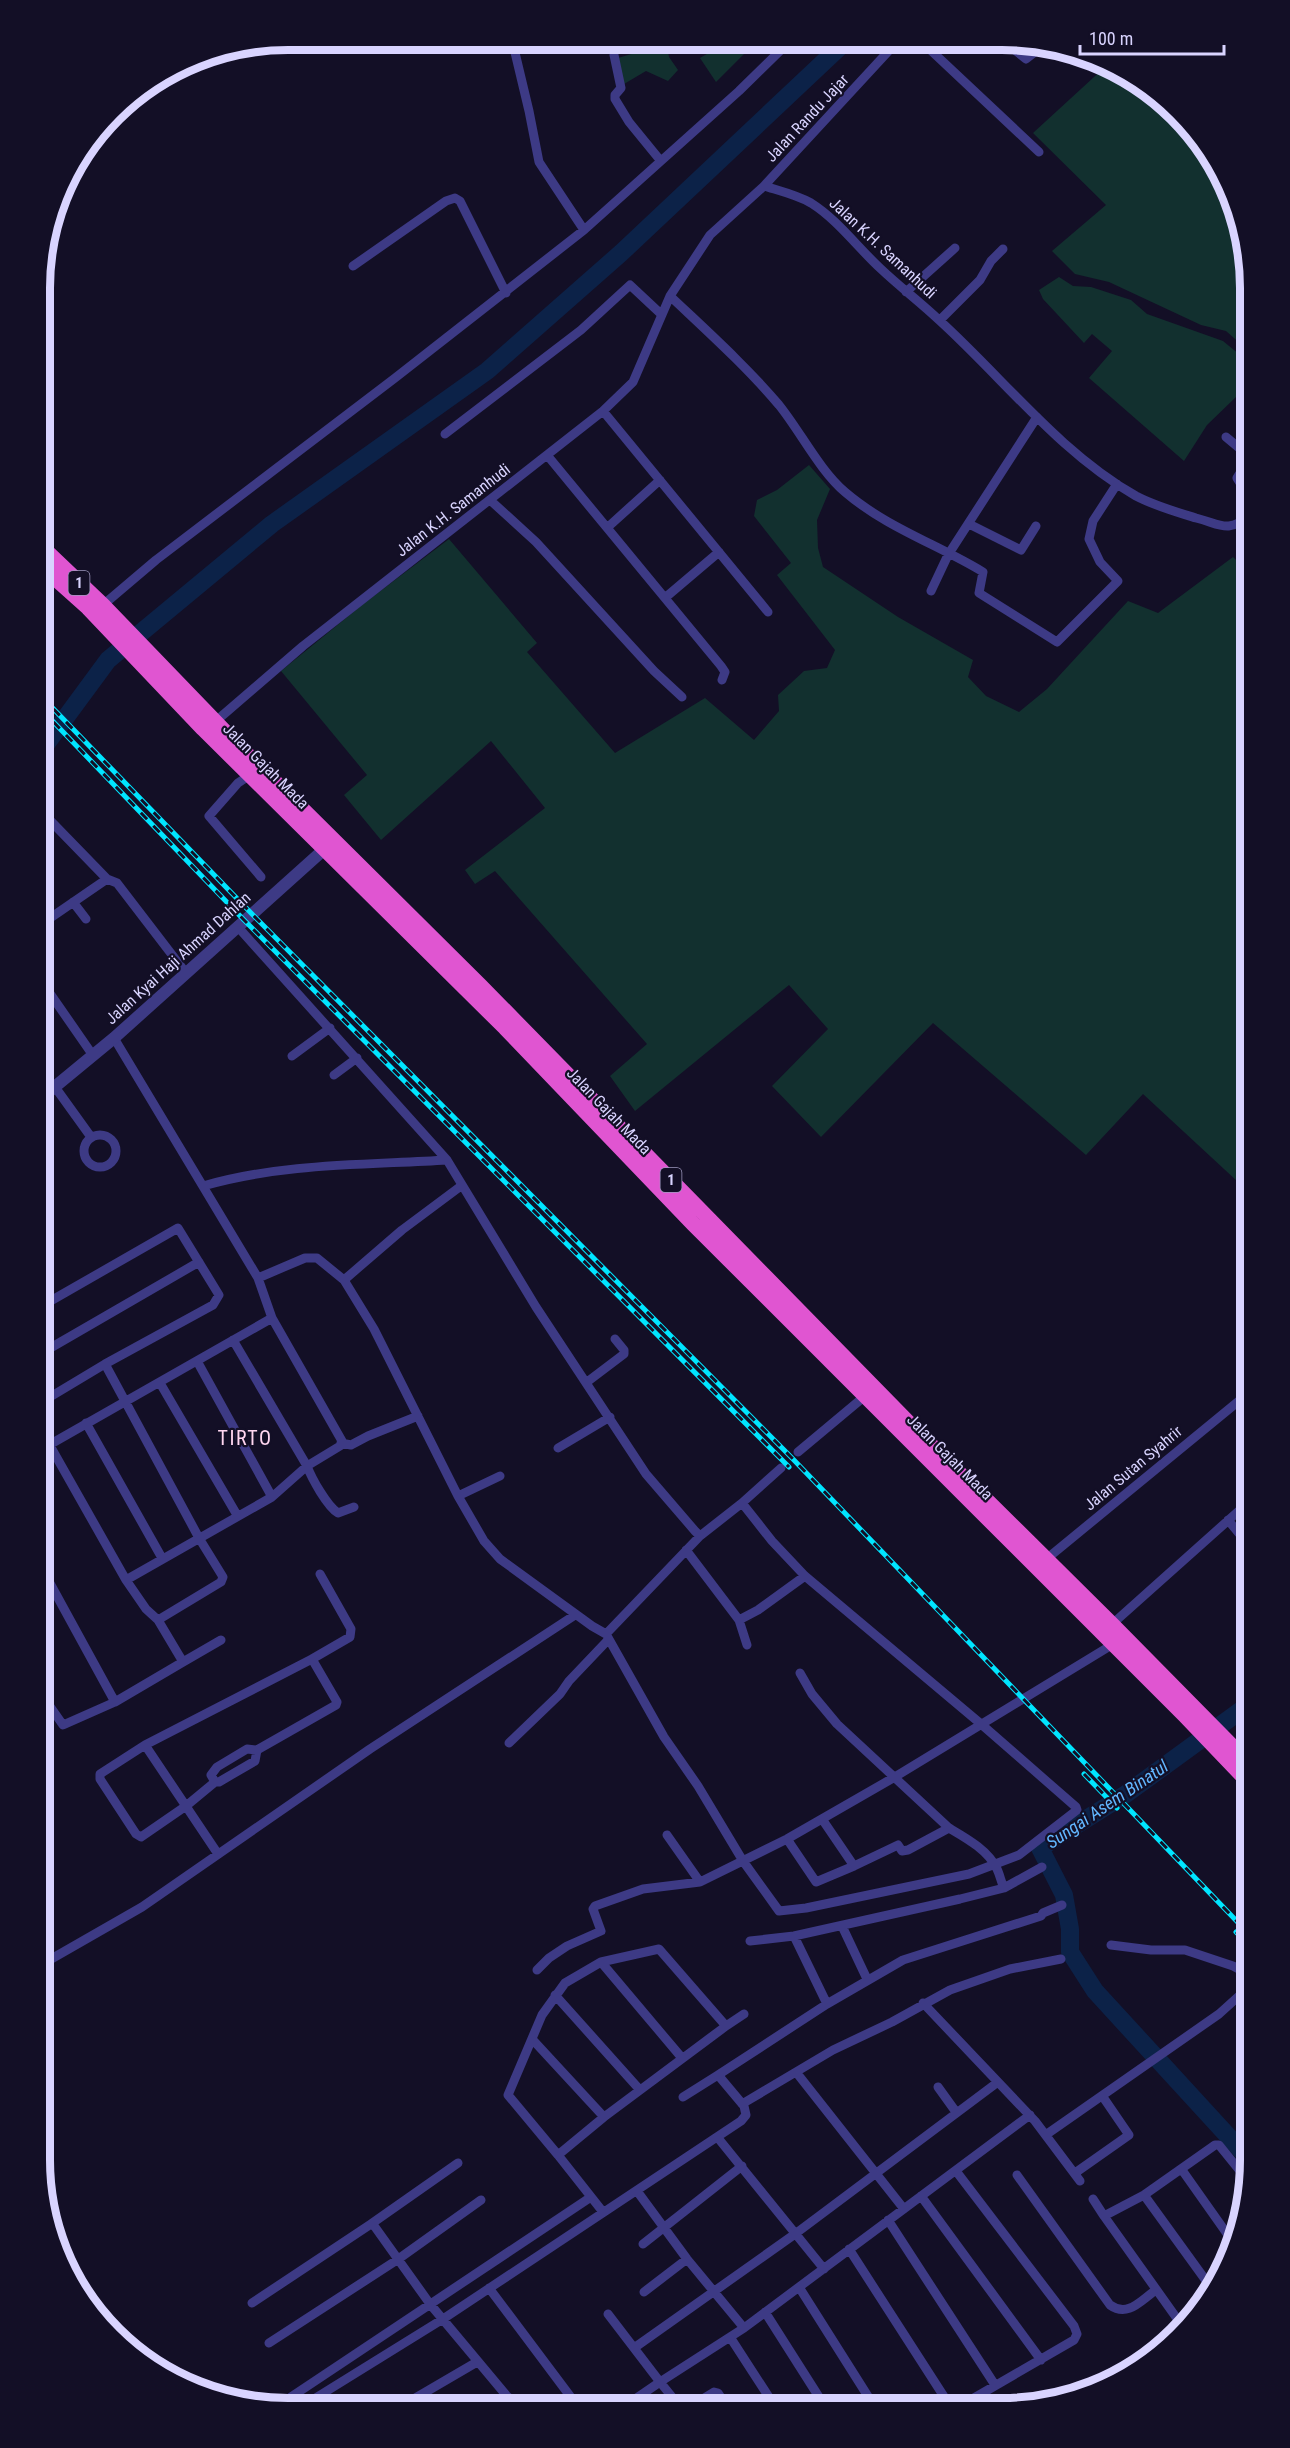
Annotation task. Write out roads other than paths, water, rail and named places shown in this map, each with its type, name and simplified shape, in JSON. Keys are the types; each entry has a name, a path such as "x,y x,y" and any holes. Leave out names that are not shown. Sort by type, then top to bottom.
{"highway":[{"name":"Jalan Gajah Mada","path":"50,555 103,605 113,625"},
{"name":"Jalan Gajah Mada","path":"50,573 113,625 250,775 330,845"},
{"name":"Jalan Gajah Mada","path":"143,657 216,721 330,845 905,1419 1041,1563"},
{"name":"Jalan Gajah Mada","path":"404,918 693,1224 865,1396 1041,1563 1240,1761"}],"street":[{"path":"515,50 530,111 539,162 584,230"},
{"path":"103,605 156,560 506,293 584,230 739,92 781,50"},
{"name":"Jalan Randu Jajar","path":"764,186 890,50"},
{"path":"930,50 1039,152"},
{"path":"1014,50 1026,59 1035,52"},
{"path":"614,55 621,88 614,97 629,122 660,160"},
{"name":"Jalan K.H. Samanhudi","path":"216,721 303,646 603,411 633,382 670,296 710,236 764,186 811,203 906,292 940,320 1037,417 1086,461 1117,484 1138,497 1222,526 1236,526 1240,523"},
{"path":"353,266 446,201 455,198 460,201 506,293"},
{"path":"906,292 955,248"},
{"path":"940,320 980,280 991,261 1003,249"},
{"path":"445,434 581,330 630,285 661,314"},
{"path":"670,296 758,381 780,406 841,488 890,524 982,572 980,593 1059,642 1118,581 1100,562 1089,539 1093,521 1117,484"},
{"path":"603,411 768,612"},
{"path":"931,591 948,555 1037,417"},
{"path":"1226,437 1240,449"},
{"path":"547,455 724,669 722,680"},
{"path":"608,527 660,480"},
{"path":"490,500 536,542 654,671 682,697"},
{"path":"969,524 1021,550 1036,526"},
{"path":"666,597 719,552"},
{"path":"250,775 238,783 209,816 261,877"},
{"path":"50,820 107,879 117,883 186,973"},
{"name":"Jalan Kyai Haji Ahmad Dahlan","path":"50,1091 114,1038 330,845"},
{"path":"50,919 107,879"},
{"path":"73,902 86,919"},
{"path":"237,926 447,1160 536,1307 646,1474 700,1536"},
{"path":"50,993 92,1054"},
{"path":"292,1056 330,1028"},
{"path":"114,1038 258,1278 272,1318 342,1443"},
{"path":"334,1075 357,1058"},
{"path":"55,1087 91,1137"},
{"path":"203,1186 241,1175 447,1160"},
{"path":"344,1280 402,1230 461,1186"},
{"path":"50,1301 178,1228 219,1295 213,1305 50,1397"},
{"path":"258,1278 305,1258 317,1258 344,1280 374,1329 458,1496 484,1541 500,1560 607,1637 664,1737 698,1786 743,1861 775,1908 781,1911 996,1867 1018,1855 1077,1810 981,1724 805,1576 772,1541 742,1503"},
{"path":"50,1348 199,1262"},
{"path":"50,1444 272,1318"},
{"path":"587,1382 624,1354 624,1350 615,1339"},
{"path":"233,1340 308,1466 317,1486 335,1512 354,1507"},
{"path":"197,1361 272,1497"},
{"path":"105,1364 223,1578 221,1582 158,1620"},
{"path":"160,1383 237,1515"},
{"path":"798,1452 865,1396"},
{"name":"Jalan Sutan Syahrir","path":"1041,1563 1240,1400"},
{"path":"126,1580 272,1497 308,1466 342,1443 351,1445 418,1416"},
{"path":"558,1448 610,1417"},
{"path":"86,1423 162,1558"},
{"path":"50,1447 126,1580 146,1609 158,1620 183,1662"},
{"path":"509,1743 560,1694 607,1637 686,1550 781,1468"},
{"path":"458,1496 500,1476"},
{"path":"537,1970 549,1958 567,1946 602,1931 592,1909 595,1906 643,1890 700,1882 787,1839 981,1724 1113,1635 1240,1510"},
{"path":"1228,1520 1240,1535"},
{"path":"686,1550 740,1620 747,1645"},
{"path":"257,1750 255,1761 219,1782 215,1782 186,1806 141,1837 136,1834 100,1779 100,1774 145,1745 312,1659 352,1634 320,1574"},
{"path":"740,1620 758,1610 805,1576"},
{"path":"50,1583 115,1702"},
{"path":"50,1960 142,1907 459,1689 575,1615"},
{"path":"50,1709 63,1725 115,1702 221,1640"},
{"path":"215,1782 211,1775 217,1767 247,1749 257,1750 337,1704 312,1659"},
{"path":"800,1673 812,1694 832,1719 949,1828 967,1838 984,1852 996,1867 1003,1887"},
{"path":"145,1745 218,1854"},
{"path":"822,1819 854,1866"},
{"path":"787,1839 816,1882 898,1845 904,1851 949,1828"},
{"path":"667,1835 700,1882"},
{"path":"750,1941 794,1936 842,1926 1003,1887 1042,1867"},
{"path":"683,2097 867,1979 903,1960 1041,1916 1062,1905"},
{"path":"842,1926 867,1979"},
{"path":"794,1936 827,2004"},
{"path":"1111,1945 1151,1950 1185,1950 1211,1957 1240,1970"},
{"path":"603,2212 508,2096 543,2015 555,1995 565,1983 602,1962 659,1949 726,2026"},
{"path":"742,2104 832,2050 892,2022 950,1990 1010,1970 1061,1959"},
{"path":"602,1962 682,2058"},
{"path":"555,1995 640,2090"},
{"path":"1047,2134 1164,2054 1240,1996"},
{"path":"923,2003 1047,2134 1078,2177 1130,2135 1103,2097"},
{"path":"558,2155 604,2117 744,2014"},
{"path":"532,2039 604,2117"},
{"path":"796,2072 903,2209"},
{"path":"316,2398 443,2319 718,2138 744,2118 746,2111 742,2104 718,2075"},
{"path":"634,2348 795,2234 998,2082"},
{"path":"938,2087 956,2112"},
{"path":"637,2398 744,2328 1030,2115"},
{"path":"718,2138 824,2269"},
{"path":"1104,2216 1182,2170 1215,2145 1219,2145 1240,2171"},
{"path":"252,2303 458,2163"},
{"path":"643,2244 742,2166"},
{"path":"956,2170 1074,2325 1077,2334 1074,2340 973,2398"},
{"path":"1182,2170 1228,2236"},
{"path":"1017,2175 1110,2305 1118,2311 1128,2310 1156,2290"},
{"path":"637,2191 687,2259 744,2328"},
{"path":"1144,2194 1207,2282"},
{"path":"921,2196 1041,2360"},
{"path":"289,2398 591,2197"},
{"path":"269,2343 397,2260 481,2199"},
{"path":"1093,2199 1178,2320"},
{"path":"888,2220 996,2385"},
{"path":"371,2224 430,2304 509,2398"},
{"path":"849,2249 947,2398"},
{"path":"644,2292 687,2259"},
{"path":"799,2287 869,2398"},
{"path":"489,2288 572,2398"},
{"path":"765,2312 819,2398"},
{"path":"608,2314 673,2398"},
{"path":"730,2337 770,2398"},
{"path":"415,2398 477,2362"},
{"path":"704,2398 714,2392 721,2398"},
{"path":"502,2398 506,2395"}],"waterway":[{"path":"50,739 108,660 272,524 487,371 621,253 837,50"},
{"name":"Sungai Asem Binatul","path":"1240,1711 1126,1794 1040,1848 1064,1895 1070,1929 1070,1952 1095,1991 1240,2149"}],"railway":[{"path":"50,705 252,914 791,1457 1240,1925"},
{"path":"50,718 244,920 789,1467"},
{"path":"1084,1774 1117,1808"},
{"path":"1236,1932 1240,1936"}],"district":[{"name":"TIRTO","path":"245,1438"}]}
